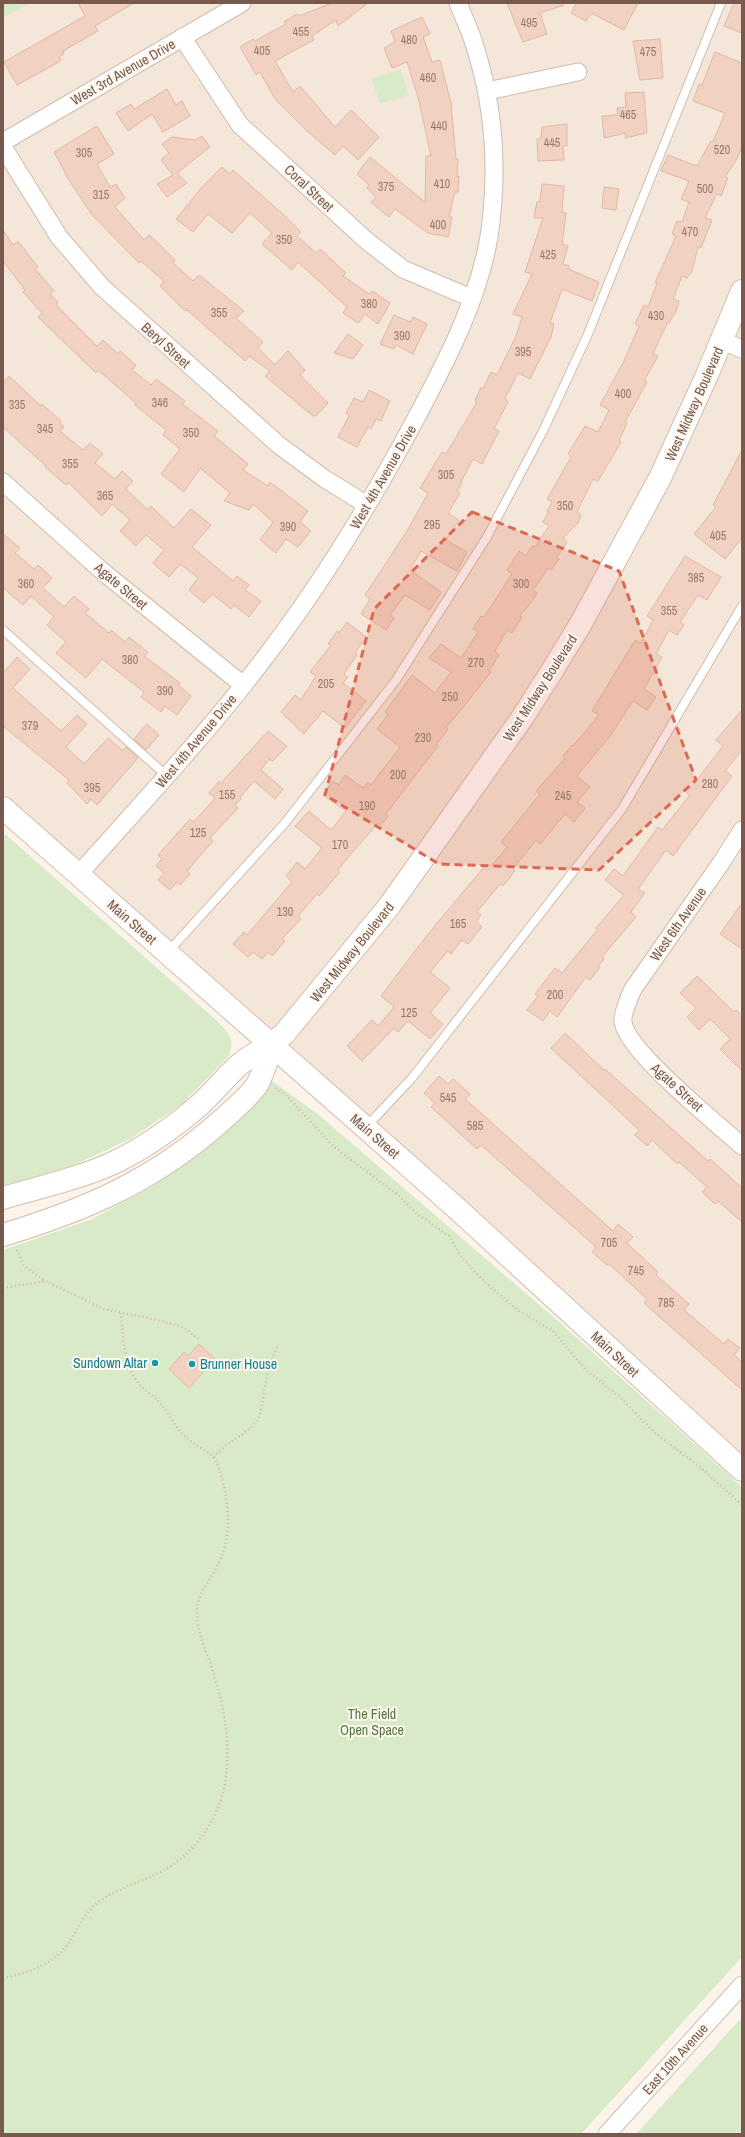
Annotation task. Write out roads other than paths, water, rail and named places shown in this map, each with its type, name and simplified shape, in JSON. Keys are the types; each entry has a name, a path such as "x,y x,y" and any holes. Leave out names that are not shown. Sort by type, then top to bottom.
{"main road":[{"name":"West Midway Boulevard","path":"272,1046 308,1006 390,905 522,718 552,671 584,619 660,478 722,342 742,291"},
{"name":"Main Street","path":"3,808 459,1210 742,1470"},
{"path":"3,1198 86,1173 113,1163 144,1146 197,1107 240,1065 272,1046"},
{"path":"6,1234 93,1204 148,1177 174,1159 201,1139 258,1084 272,1046"}],"street":[{"name":"West 3rd Avenue Drive","path":"3,142 242,3"},
{"name":"West 4th Avenue Drive","path":"78,874 167,776 243,685 309,596 367,505 427,397 455,342 482,264 490,231 494,169 490,110 487,91 476,48 458,3"},
{"name":"Coral Street","path":"182,37 240,125 367,241 403,269 471,298"},
{"path":"487,91 578,72"},
{"name":"Beryl Street","path":"3,147 59,237 102,287 280,446 325,479 367,505"},
{"path":"722,342 742,349"},
{"name":"Agate Street","path":"3,482 114,581 243,685"},
{"name":"West 6th Avenue","path":"623,1021 626,1011 626,1002 633,990 742,831"},
{"name":"Agate Street","path":"623,1021 636,1049 742,1146"},
{"name":"East 10th Avenue","path":"608,2134 742,1984"}],"lane":[{"path":"167,953 285,823 391,686 487,537 543,431 588,334 721,3"},
{"path":"366,1128 412,1078 622,809 742,606"},
{"path":"3,630 167,776"}],"place":[{"name":"Sundown Altar","path":"155,1363"},
{"name":"Brunner House","path":"192,1364"}],"park label":[{"name":"The Field Open Space","path":"372,1722"}]}
